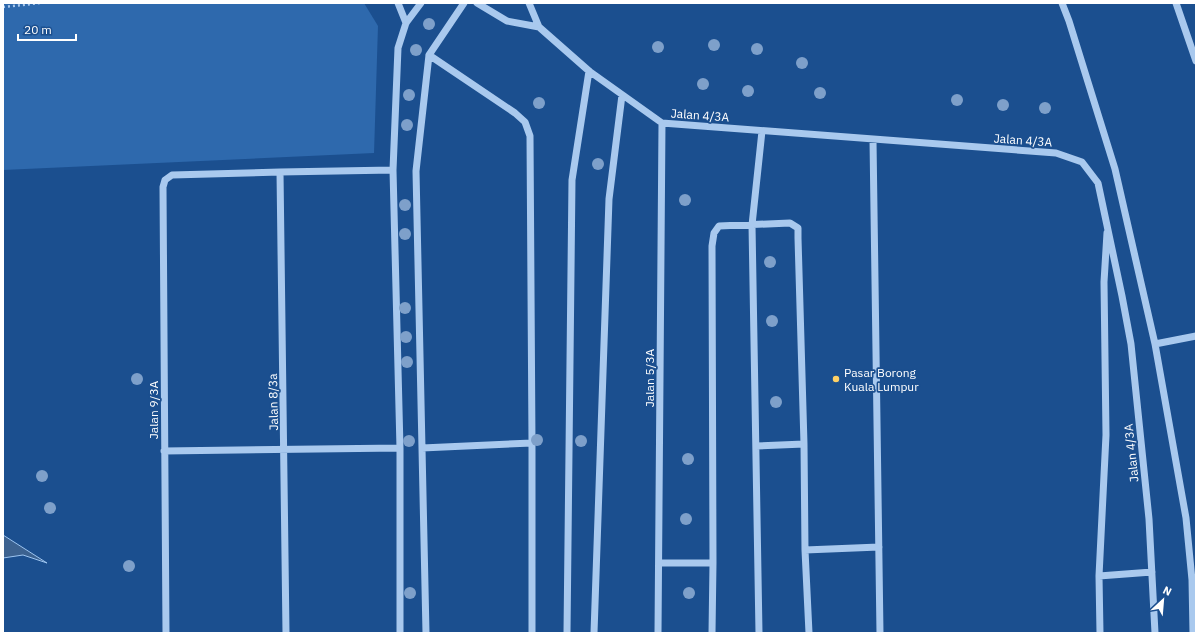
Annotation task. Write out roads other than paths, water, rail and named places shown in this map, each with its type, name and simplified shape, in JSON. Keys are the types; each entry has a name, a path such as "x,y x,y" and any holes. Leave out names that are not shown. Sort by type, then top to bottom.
{"street":[{"path":"398,3 406,23"},
{"path":"400,633 400,448 393,170 398,48 406,23 421,3"},
{"path":"426,633 416,170 429,55 464,3"},
{"path":"477,3 507,21 539,27"},
{"name":"Jalan 4/3A","path":"529,3 539,27 589,71 662,123 1056,153 1082,162 1098,184 1122,296 1130,344 1149,519 1155,633"},
{"path":"1062,3 1069,21 1115,170 1155,344 1186,518 1194,580 1193,633"},
{"path":"1176,3 1196,61"},
{"path":"429,55 515,113 525,122 530,136 532,633"},
{"path":"567,633 572,180 589,71"},
{"path":"594,633 609,199 622,95"},
{"name":"Jalan 5/3A","path":"658,633 662,123"},
{"path":"759,633 752,225 762,131"},
{"path":"873,140 880,633"},
{"path":"280,172 393,170"},
{"name":"Jalan 9/3A","path":"166,633 163,187 165,180 172,175 280,172"},
{"name":"Jalan 8/3a","path":"280,172 286,633"},
{"path":"712,633 712,246 714,233 719,226 790,223 798,228 804,444 805,550 809,633"},
{"path":"1100,633 1099,576 1106,435 1104,282 1107,224"},
{"path":"1155,344 1196,336"},
{"path":"422,448 532,443"},
{"path":"756,446 804,444"},
{"path":"164,451 400,448"},
{"path":"805,550 879,548"},
{"path":"659,563 713,563"},
{"path":"1099,576 1152,572"}],"place":[{"name":"Pasar Borong Kuala Lumpur","path":"836,379"}]}
